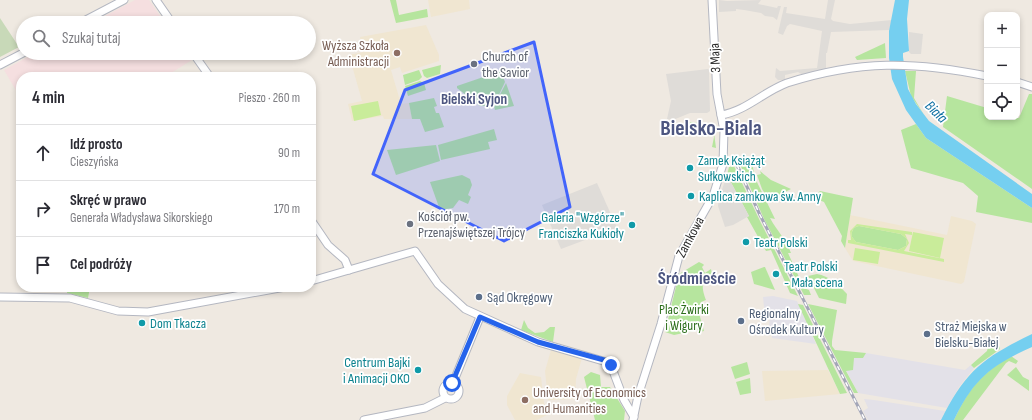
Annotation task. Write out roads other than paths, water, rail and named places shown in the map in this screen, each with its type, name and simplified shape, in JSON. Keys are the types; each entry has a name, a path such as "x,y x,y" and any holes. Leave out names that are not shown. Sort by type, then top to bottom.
{"street":[{"path":"93,16 124,0"},
{"path":"156,0 167,16"},
{"name":"3 Maja","path":"712,0 715,68 721,115"},
{"path":"0,65 16,57"},
{"path":"198,60 206,72"},
{"path":"721,115 736,112 775,88 795,81 864,66 905,64 938,67 984,75"},
{"path":"1020,83 1032,87"},
{"name":"Zamkowa","path":"633,419 642,382 661,324 679,256 713,196 720,177 724,144 721,115"},
{"path":"316,227 328,244 345,260 349,270"},
{"path":"316,280 415,251 438,284 451,298 465,309 538,342 608,362 611,365 633,419"},
{"path":"0,297 70,298 118,311 148,312 258,292"},
{"path":"452,383 480,317"},
{"path":"445,398 442,392 443,388 448,383 452,383"},
{"path":"364,420 425,408 445,398 452,400 458,395 458,388 452,383"}],"water":[{"path":"895,0 909,0 907,19 909,51 903,53 903,57 908,89 916,104 929,121 1032,194 1032,208 926,138 906,110 892,79 889,58 889,31"},
{"path":"1032,334 1032,347 994,367 968,394 954,420 941,420 959,389 978,367 988,358 1001,350"}],"railway":[{"path":"737,165 760,215 865,420"}],"place":[{"name":"Wyższa Szkoła Administracji","path":"397,53"},
{"name":"Church of the Savior","path":"474,64"},
{"name":"Zamek Książąt Sułkowskich","path":"690,168"},
{"name":"Kaplica zamkowa św. Anny","path":"691,196"},
{"name":"Kościół pw. Przenajświętszej Trójcy","path":"410,224"},
{"name":"Galeria \"Wzgórze\" Franciszka Kukioły","path":"632,225"},
{"name":"Teatr Polski","path":"746,242"},
{"name":"Teatr Polski - Mała scena","path":"776,274"},
{"name":"Sąd Okręgowy","path":"479,297"},
{"name":"Regionalny Ośrodek Kultury","path":"741,321"},
{"name":"Dom Tkacza","path":"142,323"},
{"name":"Straż Miejska w Bielsku-Białej","path":"927,334"},
{"name":"Centrum Bajki i Animacji OKO","path":"418,370"},
{"name":"University of Economics and Humanities","path":"525,400"}],"district":[{"name":"Bielski Syjon","path":"474,99"},
{"name":"Bielsko-Biala","path":"711,128"},
{"name":"Śródmieście","path":"697,278"}],"water label":[{"name":"Biała","path":"936,112"}],"park label":[{"name":"Plac Żwirki i Wigury","path":"684,318"}]}
